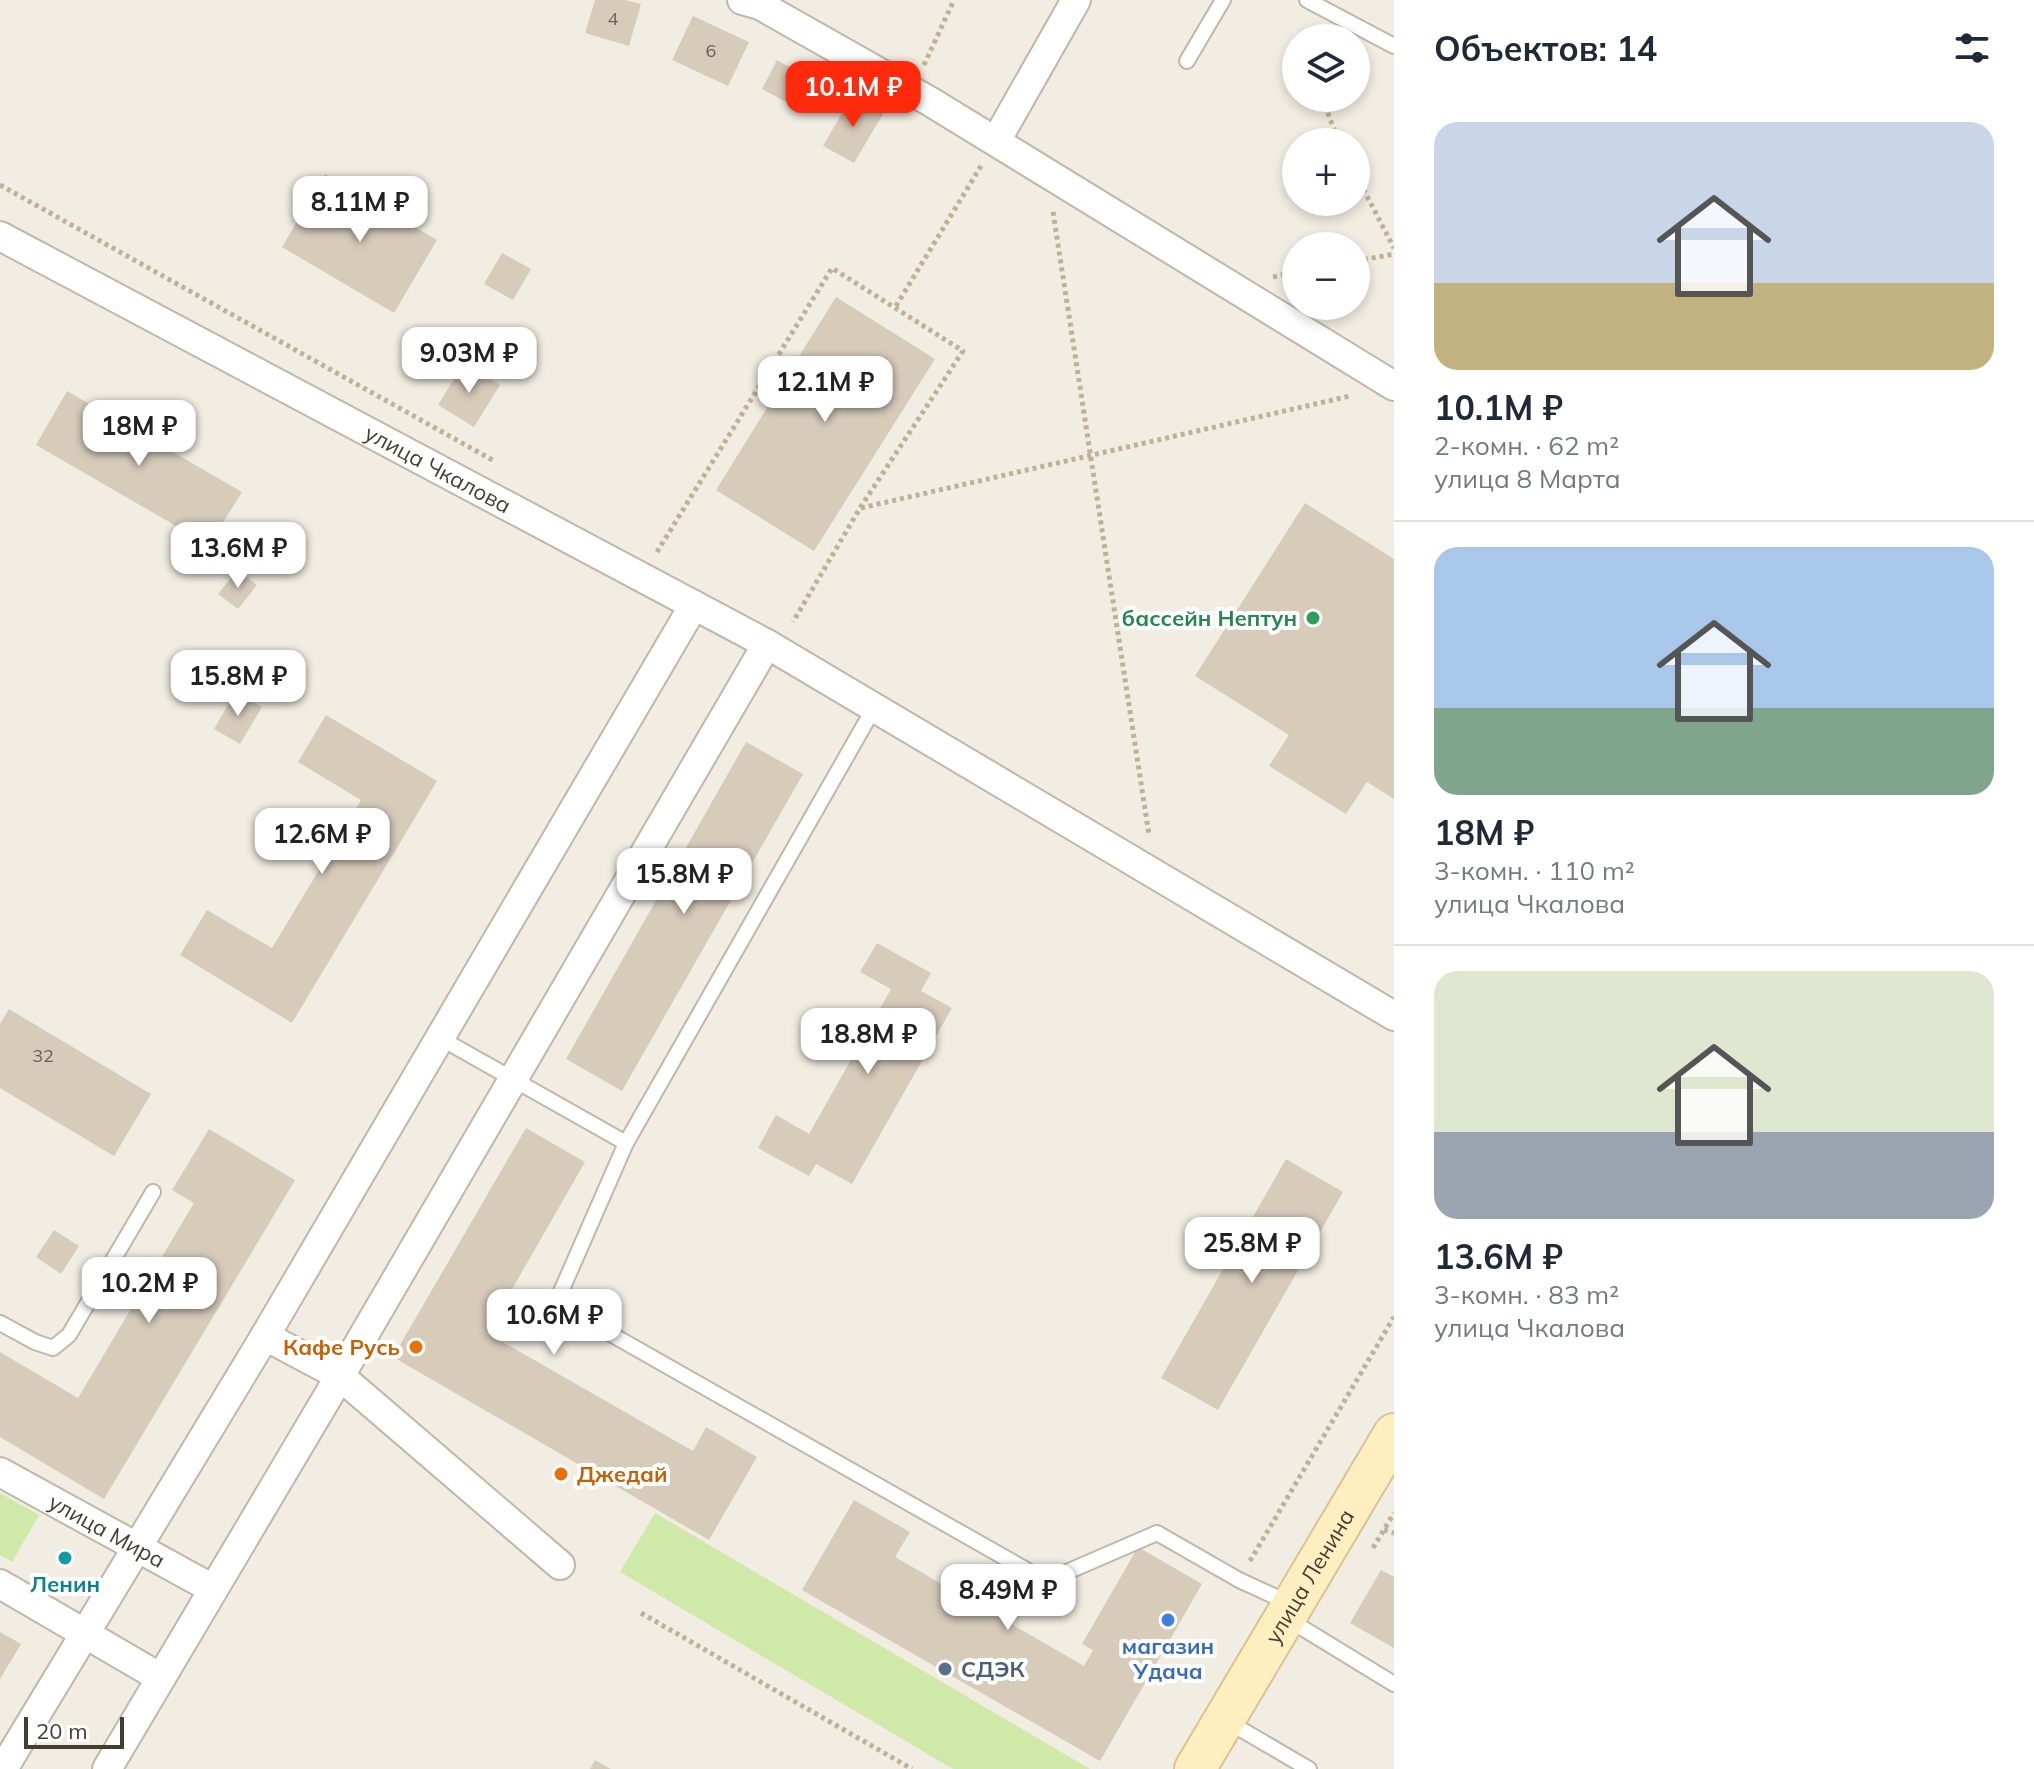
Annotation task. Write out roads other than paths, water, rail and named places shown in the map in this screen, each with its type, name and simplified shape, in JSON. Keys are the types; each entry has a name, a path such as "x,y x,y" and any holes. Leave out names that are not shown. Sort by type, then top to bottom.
{"main road":[{"name":"улица Ленина","path":"1195,1769 1394,1434"}],"street":[{"path":"742,0 760,5 996,141 1394,386"},
{"path":"996,141 1076,0"},
{"name":"улица Чкалова","path":"0,236 767,644 1394,1016"},
{"path":"3,1769 265,1336 694,605"},
{"path":"107,1769 767,644"},
{"path":"265,1336 340,1376 560,1565"},
{"name":"улица Мира","path":"0,1472 213,1589"},
{"path":"0,1584 161,1678"}],"lane":[{"path":"1187,61 1223,0"},
{"path":"1307,0 1394,46"},
{"path":"874,708 626,1143 556,1303 1046,1581 1157,1533 1289,1611 1394,1684"},
{"path":"440,1038 626,1143"},
{"path":"0,1323 53,1348 69,1335 153,1192"},
{"path":"1225,1720 1309,1769"}],"place":[{"name":"бассейн Нептун","path":"1313,618"},
{"name":"Кафе Русь","path":"416,1347"},
{"name":"Джедай","path":"561,1474"},
{"name":"Ленин","path":"65,1558"},
{"name":"магазин Удача","path":"1168,1620"},
{"name":"СДЭК","path":"945,1669"}]}
